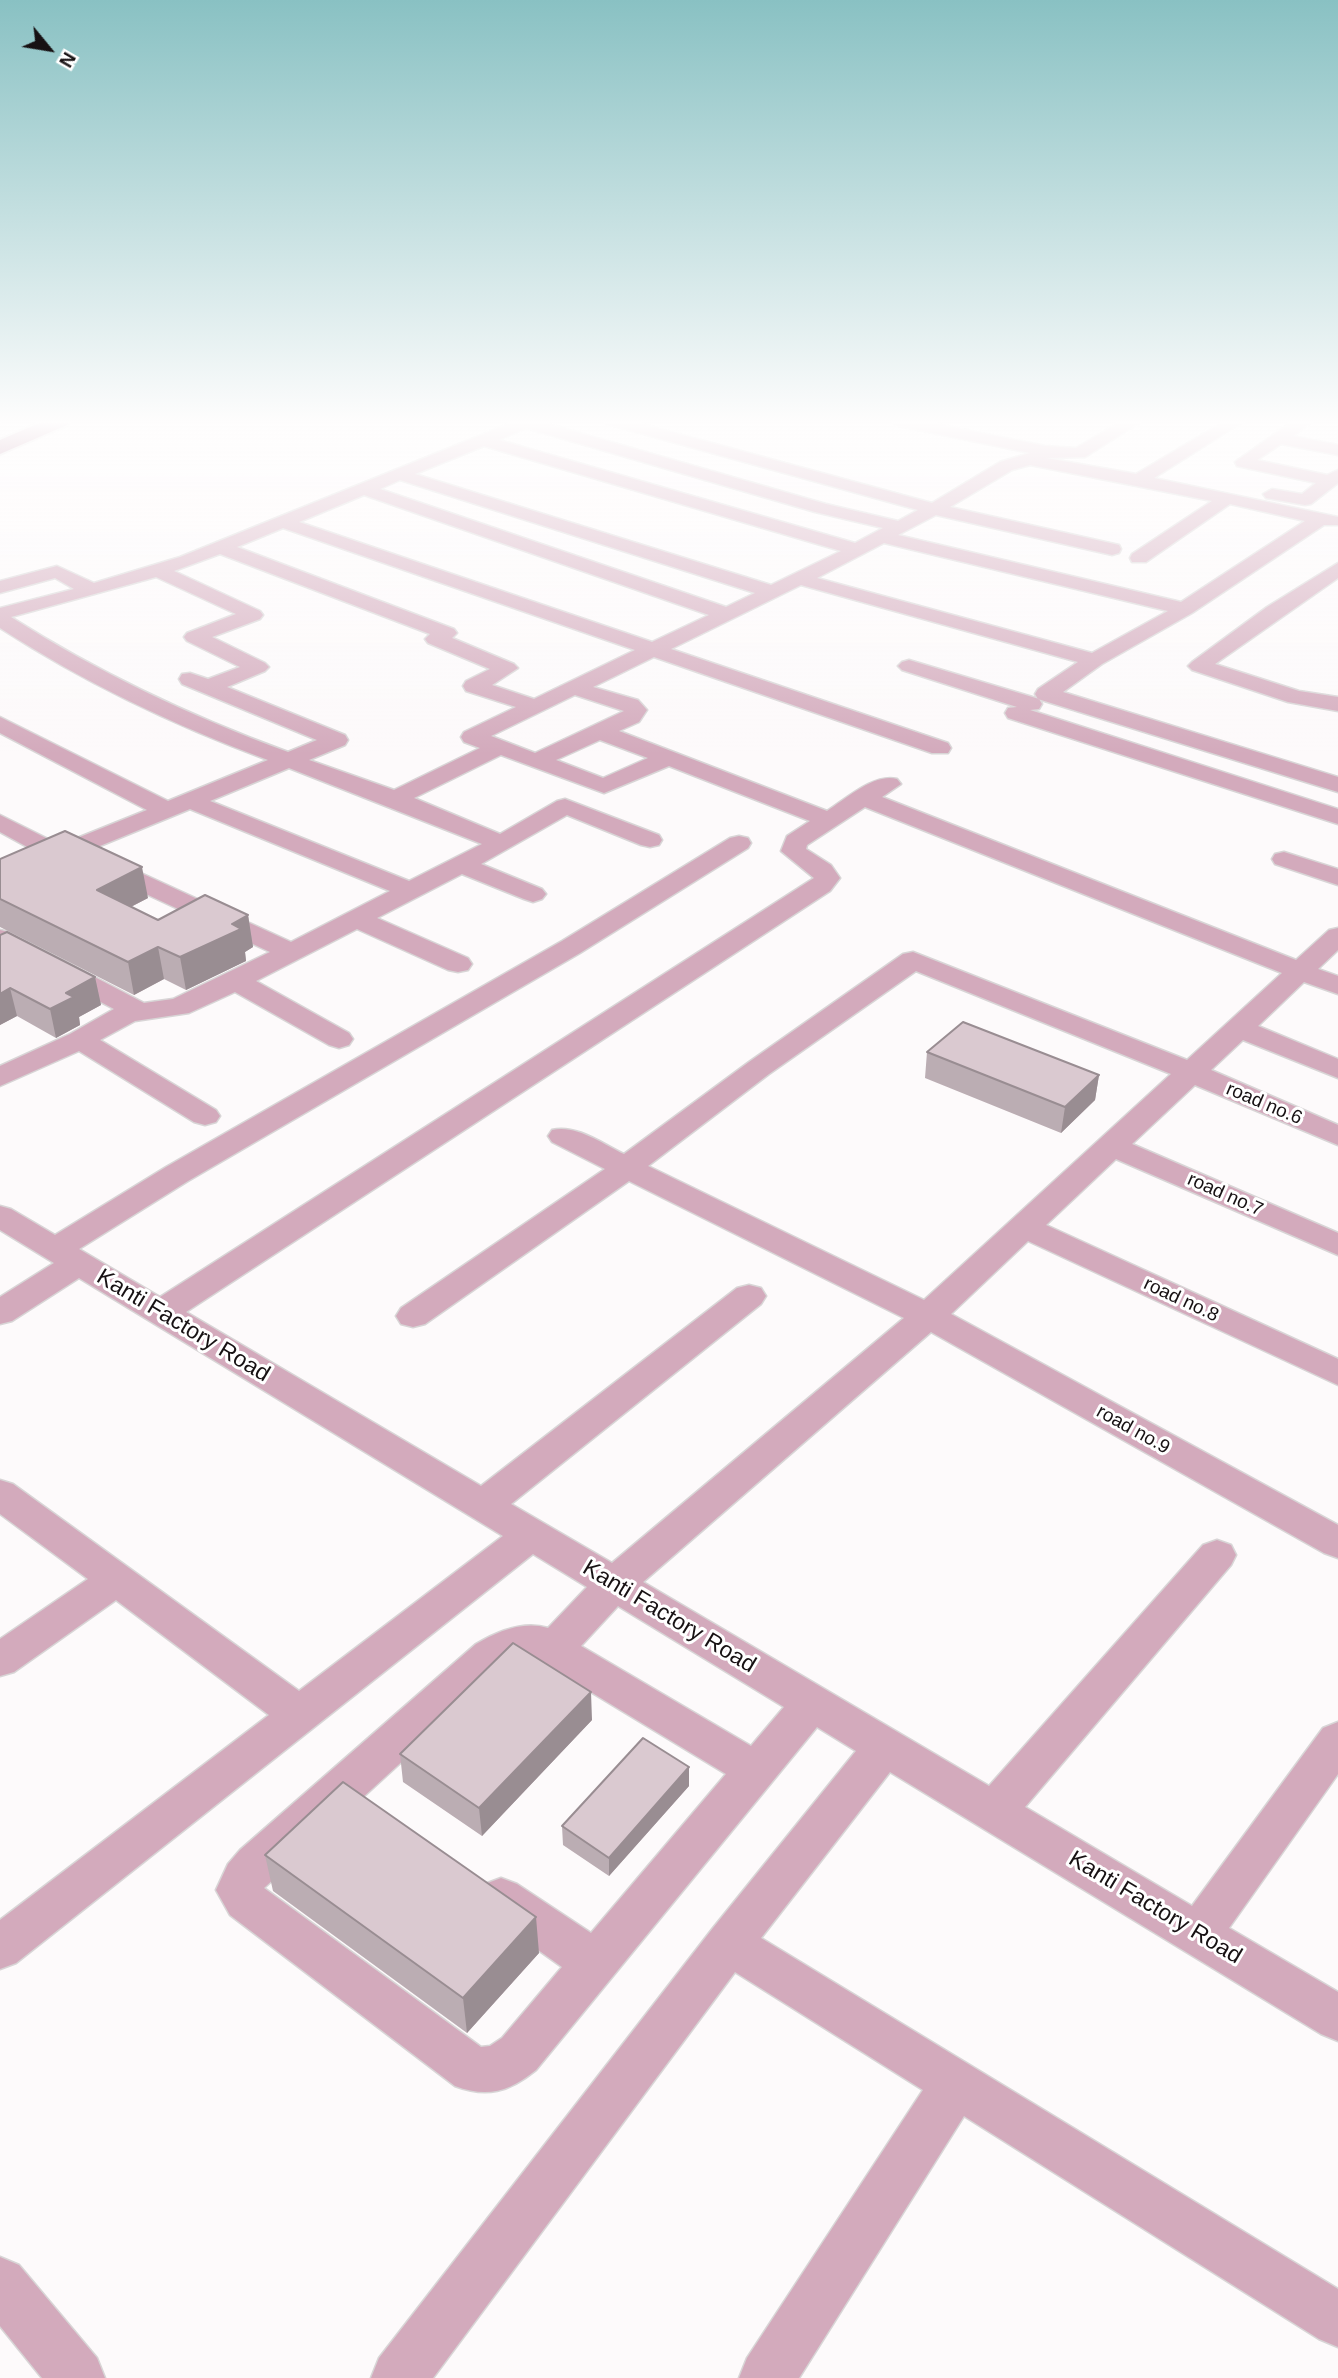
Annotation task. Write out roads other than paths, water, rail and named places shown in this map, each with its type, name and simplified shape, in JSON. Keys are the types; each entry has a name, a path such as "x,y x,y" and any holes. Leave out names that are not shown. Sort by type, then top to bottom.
{"street":[{"path":"0,616 159,571 259,532"},
{"path":"311,532 940,748"},
{"path":"489,532 727,614"},
{"path":"582,532 772,592"},
{"path":"796,532 858,550"},
{"path":"604,786 472,737 800,579 891,532 1185,609"},
{"path":"1039,532 1112,548"},
{"path":"1139,558 1177,532"},
{"path":"1310,532 1185,609 1095,660 1016,713 1338,817"},
{"path":"221,548 447,633 435,639 507,668 474,686 536,707"},
{"path":"1338,569 1274,611 1199,666 1296,697 1338,704"},
{"path":"0,879 337,740 198,683 258,667 194,637 253,615 159,571"},
{"path":"0,587 57,572 92,590"},
{"path":"800,579 1095,660"},
{"path":"0,616 54,653 136,698 210,732 395,799 502,844"},
{"path":"909,666 1039,699 1338,785"},
{"path":"538,760 631,717 636,710 630,705 574,688"},
{"path":"0,724 166,810"},
{"path":"601,732 829,820"},
{"path":"395,799 500,747"},
{"path":"0,1077 80,1040 128,1013 179,1007 236,981 502,844 565,806 668,758"},
{"path":"161,1312 821,886 827,878 822,870 793,851 796,841 889,784"},
{"path":"863,799 1338,986"},
{"path":"190,801 412,891"},
{"path":"565,806 650,840"},
{"path":"0,822 291,952"},
{"path":"0,1312 67,1256 177,1174 571,947 739,843"},
{"path":"1284,859 1338,877"},
{"path":"462,865 533,894"},
{"path":"357,919 458,964"},
{"path":"553,1649 615,1583 928,1316 1338,936"},
{"path":"0,937 139,1012"},
{"name":"road no.6","path":"628,1167 759,1068 913,960 1191,1072 1338,1136"},
{"path":"236,981 339,1039"},
{"path":"1239,1028 1338,1069"},
{"path":"80,1040 205,1116"},
{"name":"road no.9","path":"563,1136 928,1316 1338,1543"},
{"name":"road no.7","path":"1111,1146 1338,1245"},
{"path":"413,1315 628,1167"},
{"name":"Kanti Factory Road","path":"0,1216 1338,2018"},
{"name":"road no.8","path":"1024,1227 1338,1373"},
{"path":"483,1505 748,1296"},
{"path":"0,1494 299,1714"},
{"path":"0,1948 531,1535"},
{"path":"995,1812 1217,1555"},
{"path":"0,1661 116,1580"},
{"path":"755,1770 541,1642 527,1640 507,1645 490,1656 360,1799 256,1864 244,1878 239,1890 246,1901 472,2069 488,2072 503,2067 519,2054 812,1703"},
{"path":"1198,1934 1338,1740"},
{"path":"399,2378 729,1943 885,1746"},
{"path":"469,1875 595,1963"},
{"path":"729,1943 1338,2320"},
{"path":"767,2378 956,2084"},
{"path":"0,2284 78,2378"}]}
